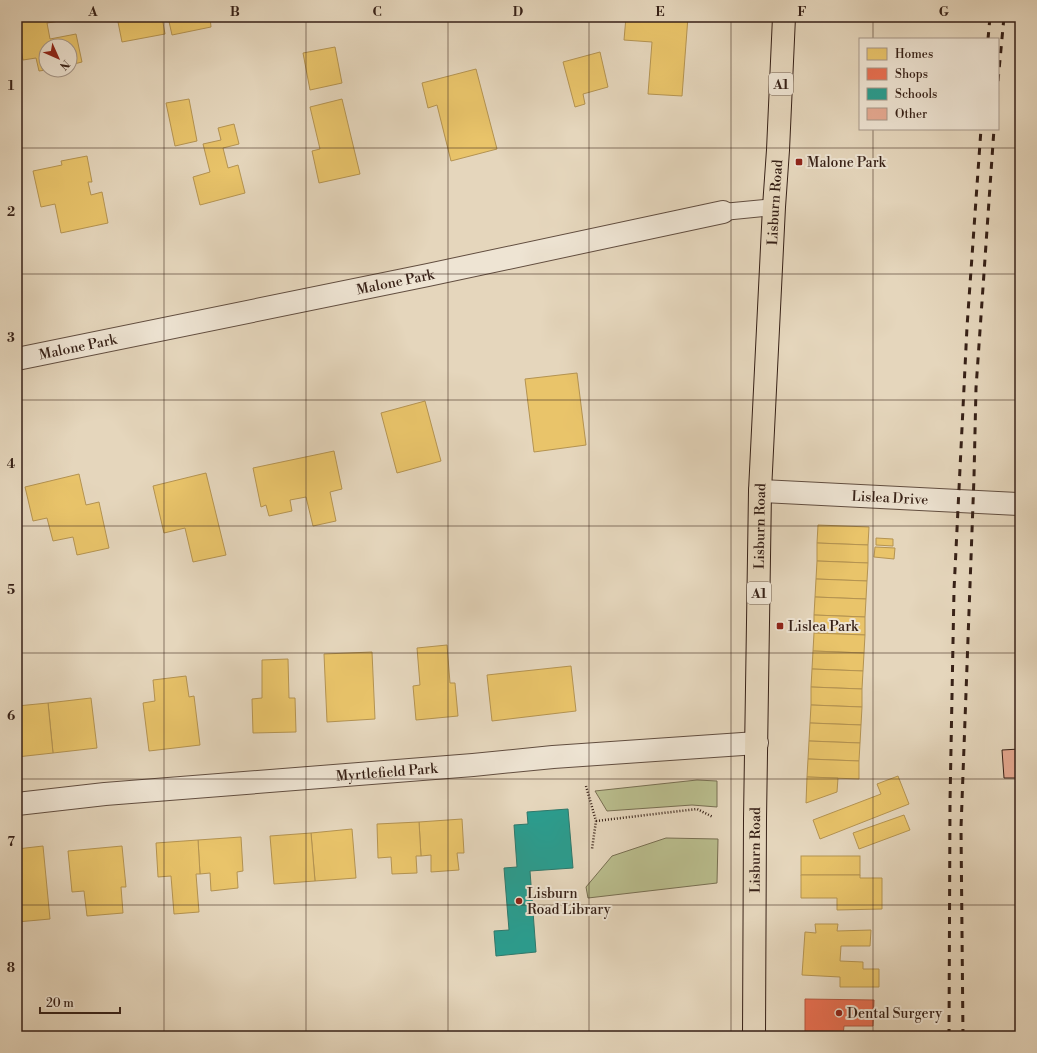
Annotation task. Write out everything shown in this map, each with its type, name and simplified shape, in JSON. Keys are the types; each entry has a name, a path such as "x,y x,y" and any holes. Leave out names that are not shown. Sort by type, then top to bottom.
{"main road":[{"name":"Lisburn Road","path":"754,1036 754,819 757,743 760,491 778,150 783,18"}],"street":[{"name":"Malone Park","path":"17,359 428,275 723,212 774,207"},
{"name":"Lislea Drive","path":"760,491 1020,504"},
{"name":"Myrtlefield Park","path":"17,804 113,793 553,757 757,743"}],"path":[{"path":"586,786 596,821 592,850"},
{"path":"596,821 697,809 713,817"}],"green space":[{"path":"697,780 717,781 717,807 692,805 607,811 595,791"},
{"path":"666,838 718,839 717,883 588,898 586,887 612,856"}],"building: Homes":[{"path":"17,17 65,17 66,20 47,23 50,38 38,38 38,67 36,58 23,60 17,30"},
{"path":"117,17 162,17 165,34 122,42"},
{"path":"168,17 210,17 211,27 172,35"},
{"path":"626,17 688,17 682,96 648,94 652,42 624,40"},
{"path":"76,34 77,38 55,38"},
{"path":"78,43 82,62 78,63"},
{"path":"335,47 342,83 310,90 303,53"},
{"path":"600,52 608,87 583,94 585,104 575,107 563,62"},
{"path":"476,69 497,149 451,161 437,105 428,108 422,83"},
{"path":"189,99 197,141 175,146 166,103"},
{"path":"342,99 360,174 319,183 312,151 320,149 310,107"},
{"path":"234,124 239,144 223,148 228,168 238,165 245,193 200,205 193,177 210,172 203,144 221,140 218,128"},
{"path":"87,156 92,182 88,182 91,195 102,192 108,223 61,233 55,204 41,207 33,171 62,165 61,161"},
{"path":"577,373 586,445 534,452 525,379"},
{"path":"425,401 441,461 397,473 381,413"},
{"path":"334,451 342,489 330,492 336,521 313,526 306,497 290,500 292,511 269,516 266,505 261,507 253,468"},
{"path":"206,473 226,555 193,562 185,528 164,533 153,486"},
{"path":"79,474 86,505 99,502 109,548 77,555 73,537 53,541 47,518 33,521 25,487"},
{"path":"818,525 869,527 868,545 817,543"},
{"path":"876,538 893,539 893,546 876,545"},
{"path":"817,543 868,545 868,563 817,561"},
{"path":"875,547 895,548 894,559 874,557"},
{"path":"817,561 868,563 867,581 816,579"},
{"path":"816,579 867,581 866,599 815,597"},
{"path":"815,597 866,599 865,617 814,615"},
{"path":"814,615 865,617 865,635 814,633"},
{"path":"814,633 865,635 864,653 813,651"},
{"path":"447,645 450,683 455,683 458,716 416,720 413,686 420,685 417,648"},
{"path":"813,651 864,653 863,671 812,669"},
{"path":"372,652 375,719 327,722 324,654"},
{"path":"288,659 289,698 295,698 296,732 253,733 252,699 262,698 262,660"},
{"path":"571,666 576,711 492,721 487,675"},
{"path":"812,669 863,671 862,689 811,687"},
{"path":"186,676 189,697 194,696 200,745 149,751 143,703 155,701 153,680"},
{"path":"811,687 862,689 862,707 811,705"},
{"path":"91,698 97,748 53,753 48,703"},
{"path":"48,703 53,753 17,757 17,706"},
{"path":"811,705 862,707 861,725 810,723"},
{"path":"810,723 861,725 860,743 809,741"},
{"path":"809,741 860,743 859,761 808,759"},
{"path":"808,759 859,761 859,779 807,777"},
{"path":"898,776 909,804 820,839 813,820 881,794 877,784"},
{"path":"807,777 838,778 837,792 806,803"},
{"path":"904,815 910,830 859,849 853,833"},
{"path":"462,819 464,853 457,853 459,870 431,872 431,855 421,856 419,822"},
{"path":"419,822 421,856 416,856 417,873 392,874 391,857 378,858 377,824"},
{"path":"352,829 356,878 315,881 311,833"},
{"path":"311,833 315,881 274,884 270,836"},
{"path":"241,837 243,871 237,872 238,888 211,891 210,873 200,874 198,840"},
{"path":"198,840 200,874 196,874 199,912 174,914 171,876 158,877 156,843"},
{"path":"43,846 50,919 17,922 17,849"},
{"path":"122,846 126,887 121,887 123,913 87,916 84,891 72,892 68,851"},
{"path":"801,856 860,856 860,875 801,875"},
{"path":"801,875 860,875 860,878 882,878 882,909 837,910 837,898 801,898"},
{"path":"815,924 838,924 837,931 871,930 870,946 841,946 840,961 863,962 863,969 879,969 879,987 840,987 840,977 802,975 805,932 816,933"},
{"path":"627,1034 664,1035 664,1036 627,1036"}],"building: Shops":[{"name":"Dental Surgery","path":"805,999 874,1000 873,1026 844,1026 843,1036 805,1036"}],"building: Schools":[{"name":"Lisburn Road Library","path":"568,809 573,868 530,871 536,952 496,956 494,931 509,930 504,868 517,867 514,825 528,824 527,812"}],"building: Other":[{"path":"1020,749 1020,778 1004,778 1002,750"},
{"path":"1016,946 1020,946 1020,1036 1019,1036"}],"railway":[{"path":"988,38 990,17"},
{"path":"999,70 1004,17"},
{"path":"949,1036 950,802 954,590 967,327 981,130"},
{"path":"963,1036 961,828 976,388 994,130"}],"place":[{"name":"Malone Park","path":"799,162"},
{"name":"Lislea Park","path":"780,626"},
{"name":"Lisburn Road Library","path":"519,901"},
{"name":"Dental Surgery","path":"839,1013"}]}
